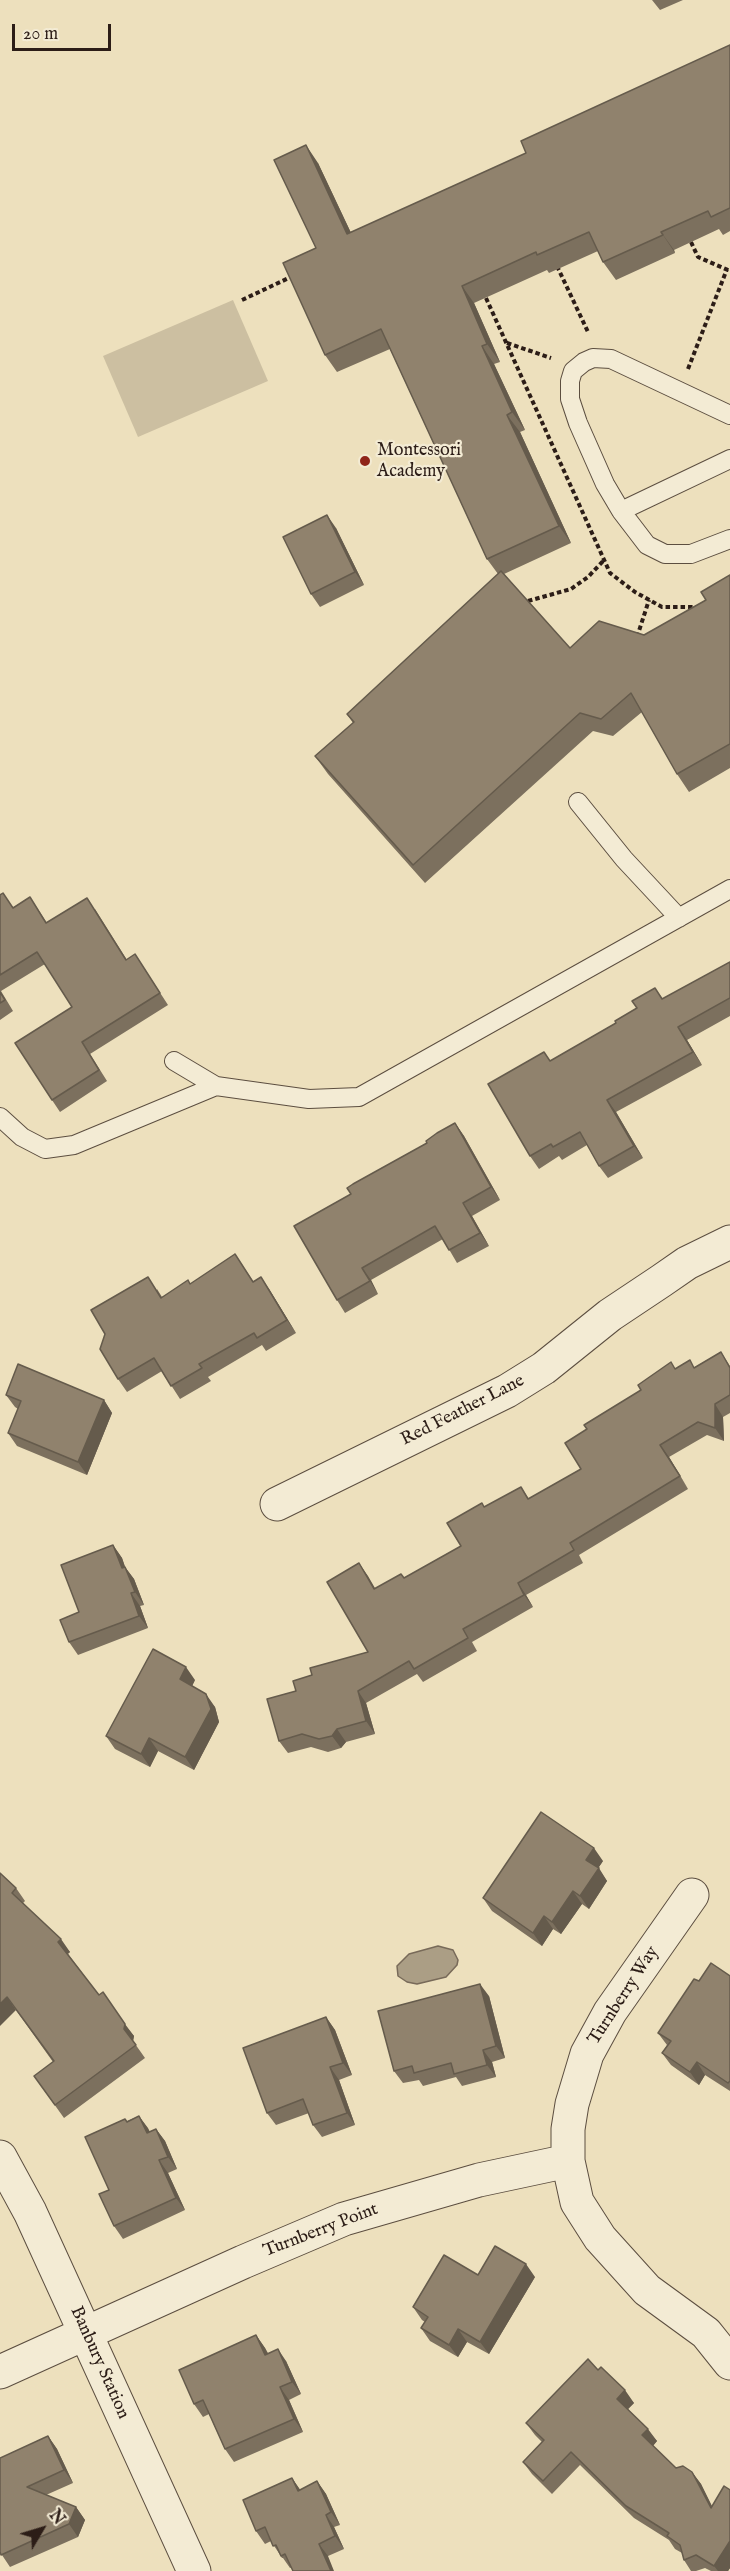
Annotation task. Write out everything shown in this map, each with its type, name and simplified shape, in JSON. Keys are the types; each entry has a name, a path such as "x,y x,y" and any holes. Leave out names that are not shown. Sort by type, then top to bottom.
{"street":[{"name":"Red Feather Lane","path":"276,1504 507,1391 544,1368 610,1315 687,1263 730,1242"},
{"name":"Turnberry Way","path":"692,1895 610,2012 587,2055 572,2104 568,2129 568,2161 577,2202 606,2245 647,2290 706,2333 730,2363"},
{"name":"Banbury Station","path":"0,2157 30,2212 194,2571"},
{"name":"Turnberry Point","path":"0,2372 253,2257 344,2219 479,2180 568,2161"}],"lane":[{"path":"730,415 611,359 600,357 590,359 577,366 571,376 570,399 605,484 644,542 665,554 690,554 730,539"},
{"path":"621,511 730,459"},
{"path":"578,802 624,859 679,918"},
{"path":"174,1060 216,1086 309,1099 359,1097 730,889"},
{"path":"0,1117 22,1137 45,1149 74,1145 216,1086"}],"path":[{"path":"679,391 728,270 699,257 691,242"},
{"path":"554,261 600,357"},
{"path":"242,300 296,275"},
{"path":"507,343 577,366"},
{"path":"528,601 571,589 588,577 604,560"},
{"path":"634,645 649,600"}],"shaded area":[{"path":"233,300 268,381 138,437 103,356"},
{"path":"438,1946 453,1950 458,1960 457,1965 446,1977 417,1984 407,1982 398,1976 397,1966 409,1954"}],"building":[{"path":"730,45 730,208 711,217 708,211 661,232 663,235 603,262 589,232 537,255 536,252 462,286 487,344 482,346 512,412 507,415 559,526 487,559 381,329 325,355 283,263 316,248 274,160 306,145 347,234 526,153 521,141"},
{"path":"327,515 355,572 311,594 283,537"},
{"path":"501,571 570,648 599,621 644,635 706,600 701,592 730,575 730,744 677,774 631,693 601,719 580,713 413,865 315,756 354,722 347,714"},
{"path":"3,893 13,908 30,897 46,923 87,898 126,960 135,954 160,993 82,1042 99,1070 52,1100 15,1043 72,1007 37,952 0,975 0,895"},
{"path":"730,962 730,998 678,1027 693,1052 607,1100 634,1146 599,1166 580,1132 553,1147 551,1144 530,1156 488,1084 544,1052 550,1061 616,1023 615,1021 637,1008 632,1001 655,988 662,999"},
{"path":"0,992 5,1000 0,1003"},
{"path":"455,1123 491,1187 463,1203 480,1233 449,1250 435,1226 362,1268 370,1281 337,1300 294,1226 351,1194 347,1188 427,1143 426,1141 437,1133"},
{"path":"235,1254 253,1282 261,1277 287,1320 257,1338 254,1333 199,1364 202,1368 171,1386 154,1358 118,1379 100,1349 105,1334 91,1310 148,1277 161,1298 188,1280 190,1284"},
{"path":"721,1352 730,1368 730,1395 715,1404 715,1428 698,1422 660,1445 680,1476 570,1543 574,1550 518,1583 524,1595 463,1629 468,1638 414,1669 409,1661 358,1691 366,1721 337,1729 332,1736 319,1739 302,1734 279,1741 267,1699 296,1691 293,1681 312,1675 310,1668 368,1652 327,1582 359,1563 374,1589 401,1574 404,1578 461,1546 447,1523 482,1503 484,1507 521,1487 528,1499 581,1469 565,1443 587,1429 584,1425 641,1390 638,1385 671,1362 675,1369 690,1360 694,1368"},
{"path":"18,1364 104,1400 78,1462 8,1433 21,1401 6,1395"},
{"path":"113,1545 135,1592 131,1593 139,1616 69,1642 60,1620 79,1612 61,1565"},
{"path":"153,1649 186,1667 180,1679 206,1694 211,1709 185,1757 149,1738 141,1754 106,1736"},
{"path":"541,1812 594,1848 586,1860 599,1868 580,1896 573,1891 552,1922 544,1916 533,1933 483,1898"},
{"path":"0,1873 16,1888 12,1893 61,1939 58,1942 99,1995 103,1992 136,2045 55,2105 34,2076 54,2061 7,1997 0,2004"},
{"path":"711,1963 730,1976 730,2081 728,2083 697,2062 690,2072 662,2053 671,2041 658,2033 694,1979 699,1981"},
{"path":"480,1984 496,2046 483,2050 487,2065 454,2074 451,2063 414,2073 412,2066 394,2071 378,2011"},
{"path":"326,2017 343,2063 330,2067 347,2113 313,2125 303,2099 267,2113 243,2048"},
{"path":"139,2116 147,2133 156,2129 168,2157 159,2160 176,2198 114,2226 99,2194 109,2190 85,2137 125,2119 127,2122"},
{"path":"495,2246 526,2264 480,2342 458,2329 449,2345 421,2328 428,2317 413,2307 444,2255 478,2275"},
{"path":"256,2335 265,2355 278,2349 292,2382 280,2387 294,2419 225,2449 203,2400 194,2404 179,2370"},
{"path":"588,2359 598,2370 601,2367 625,2390 617,2399 648,2429 642,2435 676,2468 683,2466 692,2472 711,2508 724,2486 730,2490 730,2541 714,2566 696,2555 684,2560 680,2545 667,2536 669,2533 626,2506 571,2452 543,2481 523,2462 544,2440 526,2423"},
{"path":"48,2436 64,2470 27,2487 76,2507 69,2524 1,2555 0,2458"},
{"path":"292,2478 298,2491 317,2481 331,2512 326,2515 335,2536 319,2544 331,2571 293,2571 285,2554 281,2556 276,2545 273,2546 265,2527 256,2531 243,2500"}],"place":[{"name":"Montessori Academy","path":"365,461"}]}
